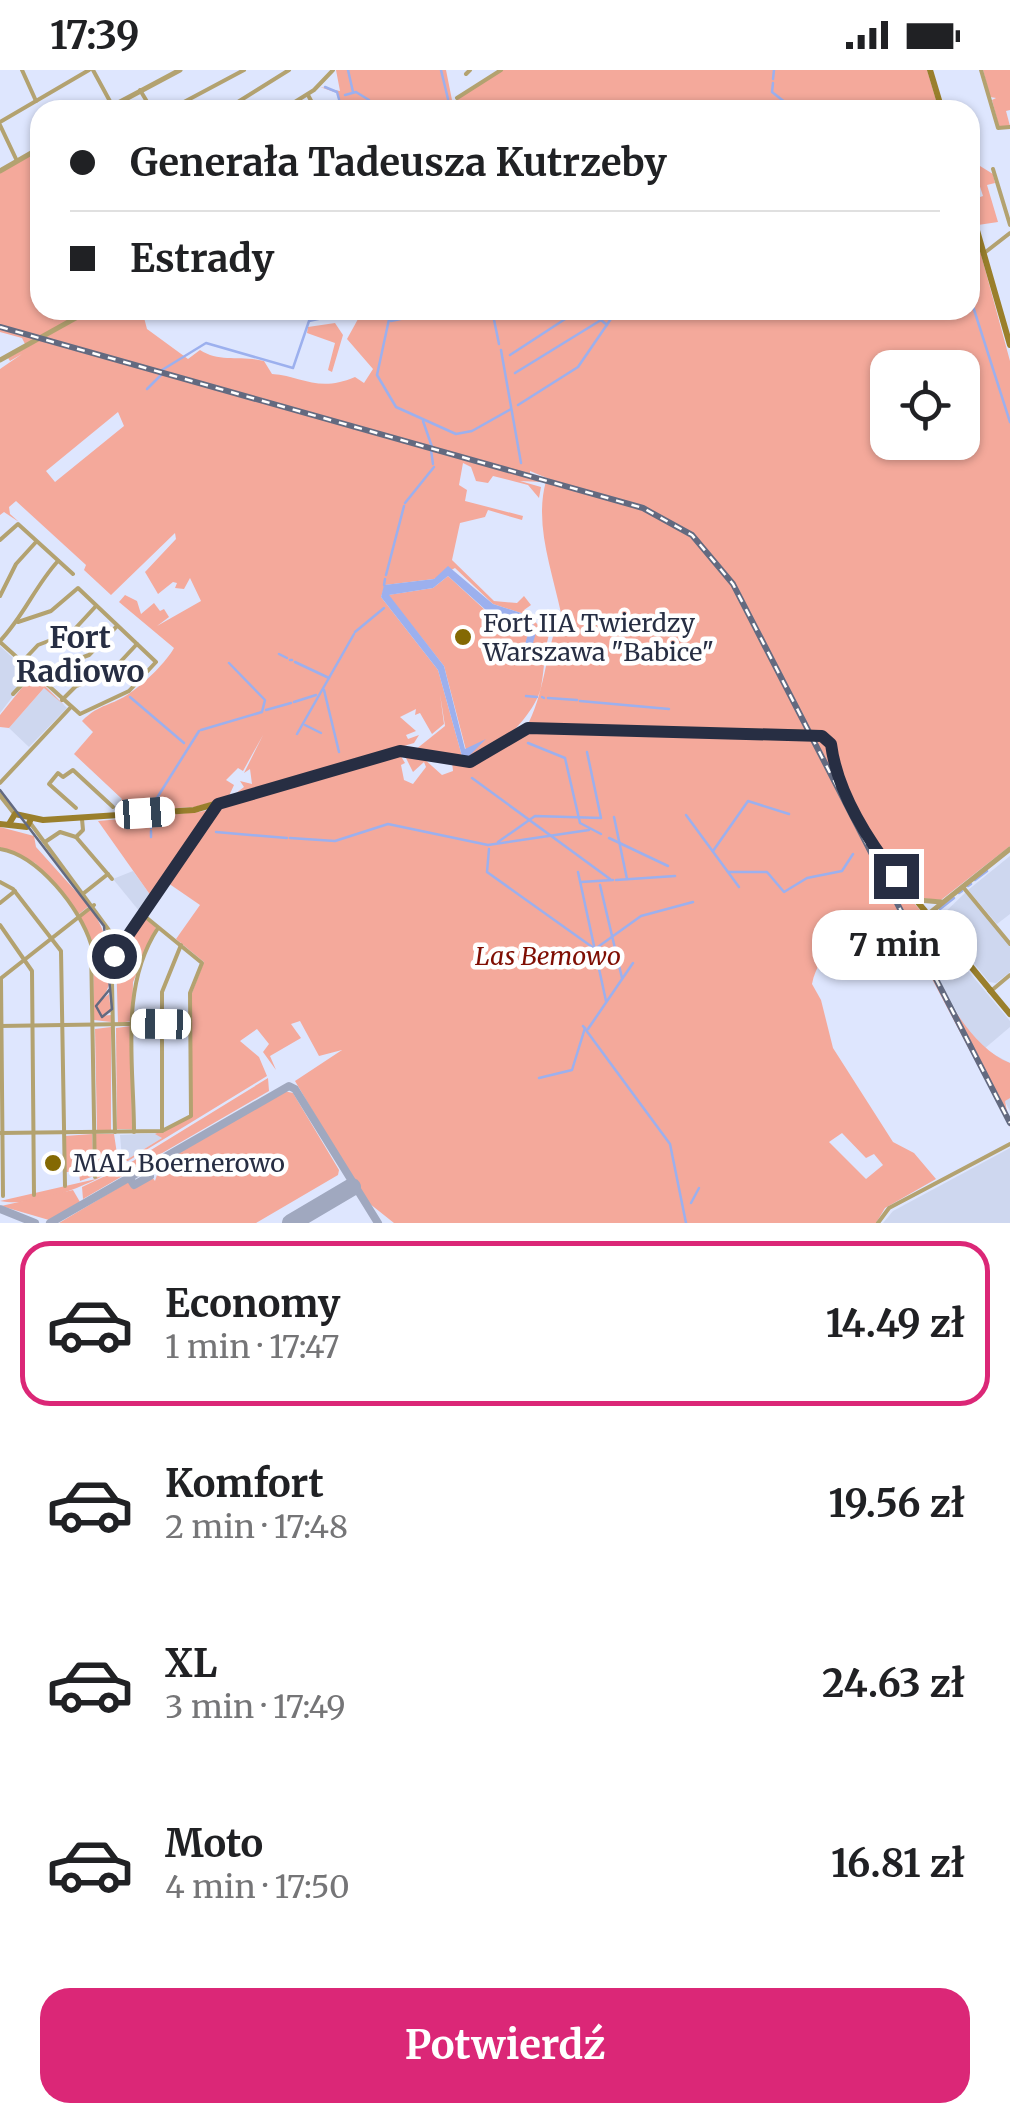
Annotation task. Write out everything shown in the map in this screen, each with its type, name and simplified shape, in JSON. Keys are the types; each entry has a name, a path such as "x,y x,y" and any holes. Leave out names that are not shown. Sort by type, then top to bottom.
{"main road":[{"path":"930,70 939,100"},
{"path":"980,243 1010,345"},
{"path":"7,820 34,824 194,810 400,751 468,762 524,728 822,736 831,744 832,766 876,851 1010,1014"},
{"path":"7,820 34,824"}],"street":[{"path":"22,70 35,100"},
{"path":"69,70 74,79"},
{"path":"39,100 91,70 106,100"},
{"path":"123,100 180,70"},
{"path":"188,100 244,70"},
{"path":"242,100 289,70"},
{"path":"300,100 332,70"},
{"path":"457,98 501,70"},
{"path":"981,70 998,128 1010,127"},
{"path":"140,90 146,100"},
{"path":"308,95 311,100"},
{"path":"17,162 0,124 30,106"},
{"path":"0,171 30,154"},
{"path":"993,170 1010,225"},
{"path":"983,254 1010,233"},
{"path":"0,360 72,320"},
{"path":"0,540 14,524 73,574"},
{"path":"0,596 12,569 37,541"},
{"path":"18,622 51,612 78,588 154,658 155,664 129,691 80,714 0,641 18,622 34,589 58,560"},
{"path":"22,662 38,645 72,632 97,605"},
{"path":"42,681 56,667 89,655 118,624"},
{"path":"62,700 76,686 108,674 138,643"},
{"path":"14,694 33,673"},
{"path":"0,783 71,707"},
{"path":"76,808 49,784 58,773 63,777 74,770 113,807"},
{"path":"0,795 6,802 7,820"},
{"path":"114,956 218,804"},
{"path":"76,837 83,830 82,818"},
{"path":"34,824 107,924 113,944 115,1132"},
{"path":"46,842 60,832 76,837 110,876 84,892"},
{"path":"0,848 33,863 78,918 93,952 95,1177"},
{"path":"929,914 1010,849"},
{"path":"0,882 15,892 52,938 62,959 64,1186"},
{"path":"963,887 1010,944"},
{"path":"0,903 15,892"},
{"path":"915,899 928,904 944,902"},
{"path":"4,1196 0,979 94,905"},
{"path":"1,1132 162,1131 191,1115 190,993 202,962 142,914"},
{"path":"0,925 32,971 34,1194"},
{"path":"134,1132 136,977 159,927"},
{"path":"113,944 122,943"},
{"path":"162,1131 164,978 181,945"},
{"path":"991,991 1010,976"},
{"path":"1,1026 190,1023"},
{"path":"878,1223 889,1208 1010,1144"}],"shaded area":[{"path":"0,646 30,674 0,713"},
{"path":"45,687 67,708 29,747 9,728"},
{"path":"1010,856 1010,914 997,924 968,890"},
{"path":"133,871 151,896 140,912 113,879"},
{"path":"966,892 1010,946 1010,972 996,983 989,982 938,919"},
{"path":"907,919 929,924 1010,1021 1010,1027 984,1049 1010,1063 1010,1111"},
{"path":"161,1133 162,1138 128,1159 122,1158 120,1135"},
{"path":"1010,1148 1010,1223 883,1223 893,1211"}],"green space":[{"path":"336,70 446,70 452,100 338,100 337,93 320,87 340,91"},
{"path":"503,70 927,70 936,100 456,100"},
{"path":"983,70 1010,70 1010,110 1006,111 1010,126 999,127 992,100 996,98 990,97"},
{"path":"30,156 30,320 70,320 25,344 22,338 0,332 0,173"},
{"path":"980,166 993,174 995,183 987,185 998,222 980,225"},
{"path":"980,251 1010,361 1010,846 941,900 919,898 853,807 836,765 832,743 810,731 799,709 808,731 537,726 529,722 539,695 561,613 546,547 543,497 546,481 566,486 530,471 530,475 525,475 542,482 520,481 541,487 539,498 528,485 493,476 488,483 476,481 471,467 463,463 459,485 467,490 465,501 523,516 522,520 488,510 485,517 460,523 452,560 494,601 517,603 524,596 531,605 524,610 539,626 557,618 547,642 538,697 503,741 480,755 464,759 415,750 445,726 440,694 444,724 432,734 420,713 415,715 416,709 400,717 416,731 406,735 408,739 419,735 414,743 231,797 244,787 240,781 252,784 250,769 244,773 263,735 243,771 238,768 226,780 234,785 228,798 194,807 125,811 119,803 122,799 74,754 93,732 82,721 136,689 174,648 119,602 125,595 137,601 141,614 154,603 160,611 164,609 169,617 157,626 201,601 190,578 184,589 175,588 177,583 173,582 158,594 145,572 176,539 175,533 111,595 84,570 86,565 16,501 9,507 10,514 19,522 4,512 0,515 0,369 22,354 10,361 8,358 75,320 145,320 147,329 188,359 200,350 215,356 255,359 264,361 272,374 320,384 355,377 364,383 373,369 347,339 357,320 980,320","holes":["118,412 124,426 55,482 46,471","455,568 493,604 524,614 537,629 522,657 518,648 524,647 531,628 514,616 497,621 448,576 433,588 388,595 444,666 466,750 462,756 438,670 381,597 385,585 434,579"]},
{"path":"335,323 343,335 332,372 328,370 335,343 307,333 308,327"},
{"path":"33,674 64,705 44,688 9,728 0,727 0,715"},
{"name":"Las Bemowo","path":"524,730 813,735 825,739 833,770 876,853 894,876 892,879 931,922 921,917 914,923 907,919 937,980 977,1039 1010,1063 1010,1098 1005,1101 1010,1127 902,922 876,912 828,951 812,984 821,1000 833,1048 893,1142 914,1153 936,1179 885,1208 876,1223 394,1223 365,1200 295,1081 342,1050 319,1056 300,1021 291,1024 301,1038 270,1056 276,1070 263,1052 269,1044 257,1029 240,1041 259,1057 267,1076 128,1161 124,1161 120,1157 128,1159 162,1138 155,1134 191,1117 190,998 204,962 176,939 200,905 168,883 223,806 399,753 405,763 401,765 404,780 413,784 426,767 424,762 413,772 405,756 423,758 442,775 453,771 452,762 468,765","holes":["842,1133 866,1158 874,1154 883,1165 866,1179 829,1142"]},
{"path":"212,809 151,896 98,821 199,812"},
{"path":"0,827 34,836 36,847 89,906 79,914 35,863 0,847"},
{"path":"91,909 103,930 110,956 110,982 98,1003 109,994 111,1012 100,1016 111,1015 111,1022 94,1020 93,952 80,917"},
{"path":"144,917 156,926 155,931 133,982 132,1021 118,1023 116,957"},
{"path":"131,1026 132,1129 117,1129 116,1028"},
{"path":"111,1027 111,1130 97,1130 95,1029"},
{"path":"268,1078 269,1091 83,1199 82,1187 120,1169"},
{"path":"284,1091 293,1093 339,1170 338,1175 256,1223 59,1223 128,1182 133,1187 152,1177 155,1181 158,1172 151,1169"},
{"path":"92,1134 94,1176 80,1181 79,1172 66,1172 65,1136"},
{"path":"96,1134 114,1134 119,1167 93,1181 78,1188 46,1198 0,1201 96,1179"},
{"path":"73,1190 80,1202 49,1220 1,1206"}],"water":[{"path":"448,566 493,604 524,614 537,629 529,657 513,651 524,647 530,628 514,616 498,621 448,576 433,588 389,595 444,666 465,749 486,739 467,758 462,756 438,670 381,597 384,585 434,579"}],"waterway":[{"path":"348,70 353,92"},
{"path":"441,70 448,99"},
{"path":"773,79 774,70"},
{"path":"773,83 772,92 782,100"},
{"path":"325,87 337,92 339,100"},
{"path":"345,95 356,92 369,100"},
{"path":"162,370 206,343 293,368 309,321 314,320"},
{"path":"389,320 377,375 396,407 456,434 472,431 511,409"},
{"path":"391,321 396,320"},
{"path":"494,320 499,344"},
{"path":"510,355 564,320"},
{"path":"515,373 601,320 607,325"},
{"path":"518,405 578,367 610,320"},
{"path":"977,320 1010,422"},
{"path":"501,350 521,463"},
{"path":"147,389 161,375"},
{"path":"423,421 432,447"},
{"path":"431,450 433,464"},
{"path":"405,503 434,467"},
{"path":"386,575 404,506"},
{"path":"384,585 385,579"},
{"path":"355,632 384,608"},
{"path":"297,734 354,634"},
{"path":"279,654 287,658"},
{"path":"295,662 329,678"},
{"path":"201,730 262,712 265,700 229,663"},
{"path":"324,690 339,752"},
{"path":"294,702 316,695"},
{"path":"526,696 537,697"},
{"path":"130,697 184,743"},
{"path":"548,698 577,700"},
{"path":"580,701 669,709"},
{"path":"266,710 291,703"},
{"path":"305,725 321,733"},
{"path":"150,809 199,731"},
{"path":"528,743 565,758 580,823 601,834"},
{"path":"498,842 535,816 601,818 587,752"},
{"path":"472,778 610,879"},
{"path":"713,851 748,801 789,814"},
{"path":"686,815 739,887"},
{"path":"614,817 627,879"},
{"path":"150,819 151,828"},
{"path":"290,838 335,841 388,824 488,845 589,830"},
{"path":"151,831 151,837"},
{"path":"216,832 287,838"},
{"path":"609,838 668,866"},
{"path":"489,849 487,872 595,949 641,916 693,902"},
{"path":"728,872 767,872 784,892 807,878 842,871 853,854"},
{"path":"975,880 987,871"},
{"path":"578,872 606,1001"},
{"path":"616,880 675,876"},
{"path":"581,882 613,880"},
{"path":"896,881 905,891"},
{"path":"600,885 622,978"},
{"path":"940,909 954,898"},
{"path":"588,1029 633,963"},
{"path":"583,1026 670,1144 686,1223"},
{"path":"539,1078 572,1070 585,1028"},
{"path":"691,1203 699,1188"}],"taxiway":[{"path":"50,1223 289,1086 295,1089 378,1223"},
{"path":"129,1177 134,1185 150,1176 146,1167"},
{"path":"0,1209 35,1223"}],"runway":[{"path":"291,1223 352,1187"}],"tram line":[{"path":"0,790 104,926 112,1009 102,1017 96,1006 110,989"}],"railway":[{"path":"0,327 643,508 692,535 733,584 1010,1123"}],"place":[{"name":"Fort IIA Twierdzy Warszawa \"Babice\"","path":"463,637"},
{"name":"MAL Boernerowo","path":"53,1163"}],"district":[{"name":"Fort Radiowo","path":"80,654"}],"route":[{"path":"114,956 218,804 400,751 470,762 516,731 528,728 822,736 831,744 832,766 876,851 896,876"}]}
